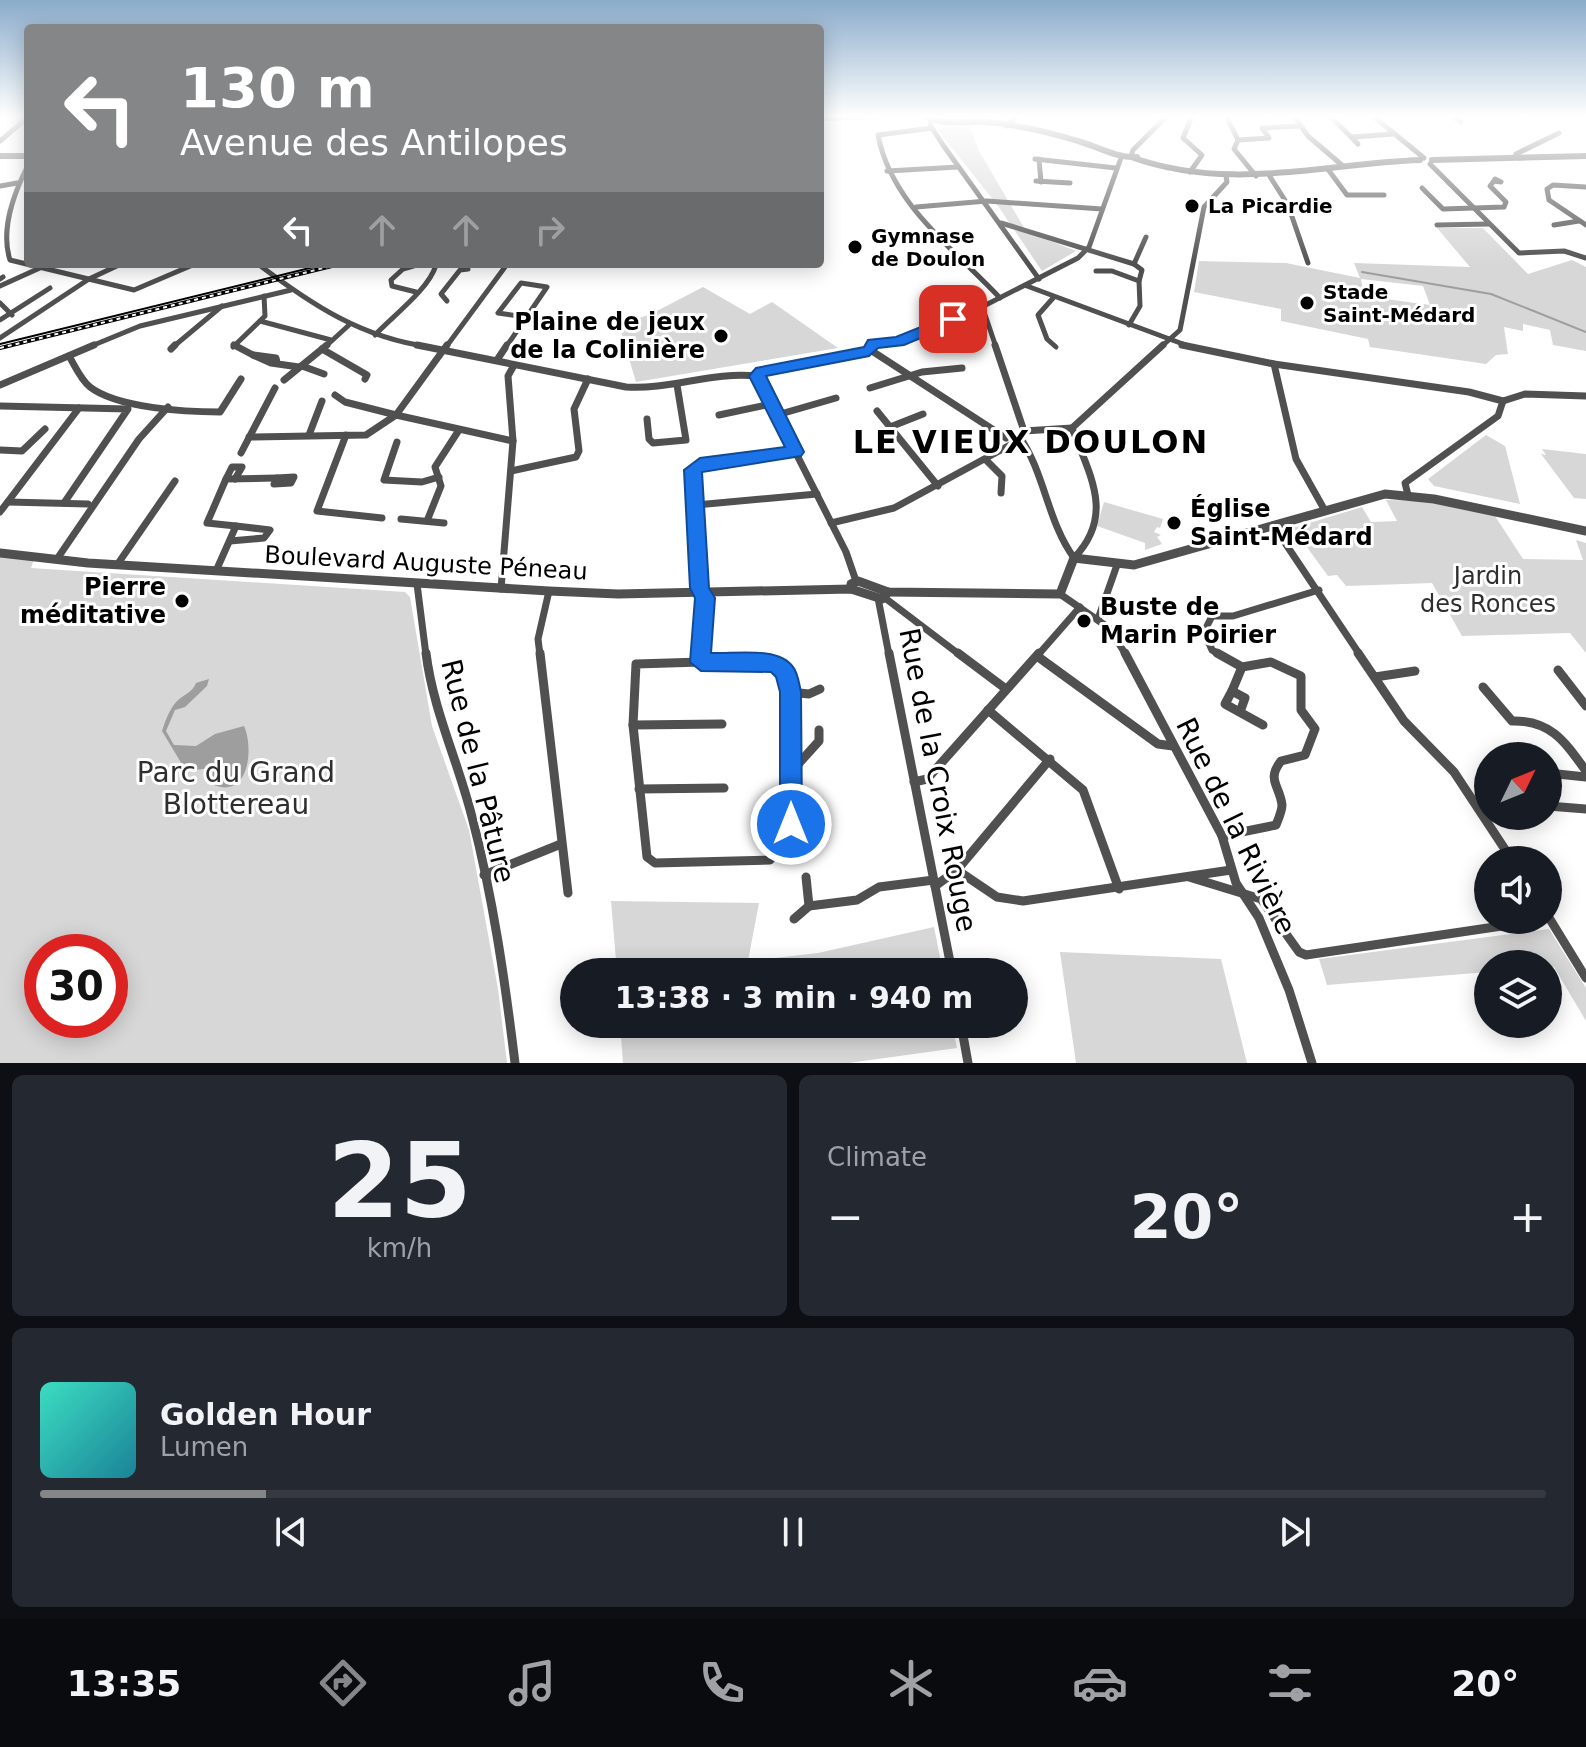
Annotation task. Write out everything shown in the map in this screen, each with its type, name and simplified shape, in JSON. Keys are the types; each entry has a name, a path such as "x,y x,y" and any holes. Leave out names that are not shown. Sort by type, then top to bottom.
{"street":[{"path":"886,166 931,230 1000,298"},
{"path":"1037,166 1038,182 1070,183"},
{"path":"263,268 316,310 375,335 446,352 497,360 513,367 638,388 677,385 756,374 873,351 1027,286 1086,252 1116,168 1095,166"},
{"path":"1165,166 1226,176 1269,175 1347,166"},
{"path":"1190,172 1195,166"},
{"path":"1247,166 1256,176"},
{"path":"1434,166 1473,209 1524,255 1556,247 1586,258"},
{"path":"887,171 958,167 987,201 1039,279"},
{"path":"1327,168 1347,195 1384,195"},
{"path":"24,172 4,206 7,254 10,260 24,263"},
{"path":"1269,175 1288,205 1308,263"},
{"path":"831,523 894,508 986,460 1008,442 1072,428 1171,341 1183,324 1204,207 1227,182 1226,176"},
{"path":"1422,188 1443,209 1506,206 1490,186 1494,181"},
{"path":"0,186 17,183"},
{"path":"1586,187 1553,185 1547,189 1549,200 1586,225"},
{"path":"1037,192 1038,204"},
{"path":"916,207 987,201 1102,209"},
{"path":"1554,225 1579,221"},
{"path":"1001,223 1086,252 1134,264 1142,270 1140,306 1129,325"},
{"path":"1437,225 1489,224"},
{"path":"1134,264 1146,237"},
{"path":"1112,271 1119,260"},
{"path":"0,286 3,278 38,268"},
{"path":"46,268 140,290 187,268"},
{"path":"59,271 62,268"},
{"path":"0,338 89,279 112,268"},
{"path":"406,268 391,280 392,286 416,292"},
{"path":"375,335 416,292 431,282 437,268"},
{"path":"249,437 375,432 396,415 446,352 504,268"},
{"path":"447,301 441,294 460,270 468,269"},
{"path":"1096,271 1112,271 1139,281"},
{"path":"431,282 448,285"},
{"path":"497,360 547,287 521,283 498,313 526,317"},
{"path":"1027,286 1171,341 1274,364 1469,392 1503,401 1525,394 1586,396"},
{"path":"0,320 50,288"},
{"path":"0,385 140,326 291,290"},
{"path":"264,296 265,315 232,348 324,374"},
{"path":"1054,297 1038,315 1047,339 1056,347"},
{"path":"171,349 222,306"},
{"path":"982,306 1021,437 1035,459 1062,541 1074,558 1117,565 1155,559 1385,494 1408,495 1586,531"},
{"path":"2,307 12,315"},
{"path":"20,309 35,315"},
{"path":"260,321 331,340"},
{"path":"284,380 349,325"},
{"path":"883,348 889,361"},
{"path":"322,349 367,375 365,379"},
{"path":"873,351 1008,442"},
{"path":"69,356 88,385 101,394 168,407 220,412 241,379"},
{"path":"1274,364 1284,426 1314,498 1324,509"},
{"path":"501,589 513,441 508,376 513,367"},
{"path":"870,388 911,375 962,368"},
{"path":"756,374 831,523 858,586"},
{"path":"511,471 576,457 579,451 574,409 588,379"},
{"path":"647,419 649,439 653,443 686,440 677,385"},
{"path":"241,453 275,388"},
{"path":"335,395 345,402 513,441"},
{"path":"777,415 836,398"},
{"path":"309,435 322,401"},
{"path":"1408,495 1405,483 1498,416 1503,401"},
{"path":"719,415 771,404"},
{"path":"0,406 123,408 128,412 64,503"},
{"path":"57,559 139,439 168,407"},
{"path":"0,512 79,408"},
{"path":"877,411 938,486"},
{"path":"890,427 923,414"},
{"path":"1060,594 1074,558 1091,540 1097,496 1072,428"},
{"path":"0,450 22,451 45,429"},
{"path":"427,521 441,486 435,467 459,430"},
{"path":"346,435 318,501 317,511 382,518"},
{"path":"397,442 384,480 422,482 439,477"},
{"path":"701,662 703,592 700,588 695,466 795,452"},
{"path":"986,460 1002,476 1004,486 1001,493"},
{"path":"230,541 264,538 270,530 207,523 232,467 242,467 235,479"},
{"path":"226,479 277,477"},
{"path":"117,565 175,481"},
{"path":"696,505 817,494"},
{"path":"8,502 88,504"},
{"path":"401,519 444,523"},
{"path":"1273,525 1404,721 1454,772 1474,799"},
{"path":"216,571 236,526"},
{"name":"Boulevard Auguste Péneau","path":"0,553 117,565 549,591 703,592 858,586 881,594 1060,594"},
{"path":"1098,619 1117,565"},
{"name":"Rue de la Pâture","path":"417,584 429,676 442,729 472,816 507,998 515,1063"},
{"path":"1222,836 1276,825 1282,806 1272,783 1273,772 1281,761 1305,755 1315,729 1301,710 1301,676 1271,662 1242,667 1212,650 1204,632 1212,616 1222,613 1233,616 1319,590"},
{"path":"549,591 538,639 568,893"},
{"path":"881,594 1006,689"},
{"name":"Rue de la Croix Rouge","path":"881,594 949,958"},
{"name":"Rue de la Rivière","path":"1060,594 1098,619 1123,649 1222,836 1231,870 1289,990 1312,1063"},
{"path":"914,782 927,779 1080,607"},
{"path":"1037,656 1158,744 1173,746"},
{"path":"625,665 636,664 701,662 775,663 786,672 790,692 791,824 784,843 770,860 655,863 647,857 633,725 636,664"},
{"path":"1242,667 1225,704 1263,725"},
{"path":"1558,670 1586,706"},
{"path":"1375,677 1415,671"},
{"path":"1483,687 1512,721 1530,719 1557,731 1586,771"},
{"path":"790,692 809,694 820,689"},
{"path":"1232,691 1245,698 1240,712"},
{"path":"988,710 1050,759 1083,790 1119,889"},
{"path":"633,725 722,724"},
{"path":"791,772 819,741 819,730"},
{"path":"794,919 809,906 857,900 879,887 934,883 957,870 1050,759"},
{"path":"1562,774 1586,777"},
{"path":"639,789 724,788"},
{"path":"1562,807 1586,809"},
{"path":"484,875 561,844"},
{"path":"957,870 997,897 1012,901 1119,889 1231,870"},
{"path":"806,877 809,906"},
{"path":"1189,877 1261,899 1299,952 1306,955 1474,930"},
{"path":"1557,934 1586,978"},
{"path":"964,1038 968,1063"}],"green space":[{"path":"966,166 988,166 1026,231 1076,251 1042,271"},
{"path":"1437,228 1483,228 1528,274 1572,260 1586,267 1586,351 1553,345 1550,330 1523,324 1523,331 1504,327 1508,354 1496,355 1486,364 1370,347 1368,339 1281,321 1281,309 1194,292 1199,261 1286,263 1360,278 1354,263 1470,267","holes":["1361,279 1423,286 1430,305 1364,296"]},
{"name":"Plaine de jeux de la Colinière","path":"703,287 750,314 772,302 838,348 636,382 619,325 651,314"},
{"path":"1486,435 1505,446 1520,504 1434,486 1428,479"},
{"path":"1542,449 1586,454 1586,499 1574,498 1541,454 1546,455"},
{"name":"Jardin des Ronces","path":"1386,500 1424,501 1495,516 1523,559 1583,560 1576,540 1586,543 1586,653 1570,633 1462,636 1432,583 1346,586 1337,575 1328,576 1293,528 1362,507 1371,522 1397,521"},
{"path":"1104,502 1163,519 1160,528 1157,527 1154,532 1161,535 1157,537 1162,544 1145,550 1145,543 1097,526"},
{"name":"Parc du Grand Blottereau","path":"0,557 34,559 31,568 405,592 410,597 432,726 469,830 498,989 507,1063 0,1063"},
{"path":"611,901 759,903 749,958 616,958"},
{"path":"934,927 940,958 774,958 818,953"},
{"path":"1511,934 1552,934 1586,988 1586,1021 1562,980 1562,950 1474,950 1474,973 1327,985 1319,959"},
{"path":"1060,952 1221,959 1247,1063 1076,1063"},
{"path":"621,1038 955,1038 957,1048 849,1063 623,1063"}],"shaded area":[{"path":"209,679 207,686 185,707 175,710 166,731 174,745 196,746 215,734 244,726 248,746 246,769 235,785 226,787 214,785 212,768 186,771 162,731 177,701 190,692 196,683"}],"waterway":[{"path":"1362,272 1491,294 1586,332"}],"tram line":[{"path":"0,344 310,268"}],"railway":[{"path":"0,348 324,268"}],"place":[{"name":"La Picardie","path":"1192,206"},
{"name":"Gymnase de Doulon","path":"855,247"},
{"name":"Stade Saint-Médard","path":"1307,303"},
{"name":"Plaine de jeux de la Colinière","path":"721,336"},
{"name":"Église Saint-Médard","path":"1174,523"},
{"name":"Pierre méditative","path":"182,601"},
{"name":"Buste de Marin Poirier","path":"1084,621"}],"district":[{"name":"LE VIEUX DOULON","path":"1031,442"}],"route":[{"path":"791,824 790,692 786,672 775,663 701,662 705,598 700,588 693,470 700,464 795,452 757,376 762,372 871,351 870,347 876,343 886,345 899,342 953,319"}]}
